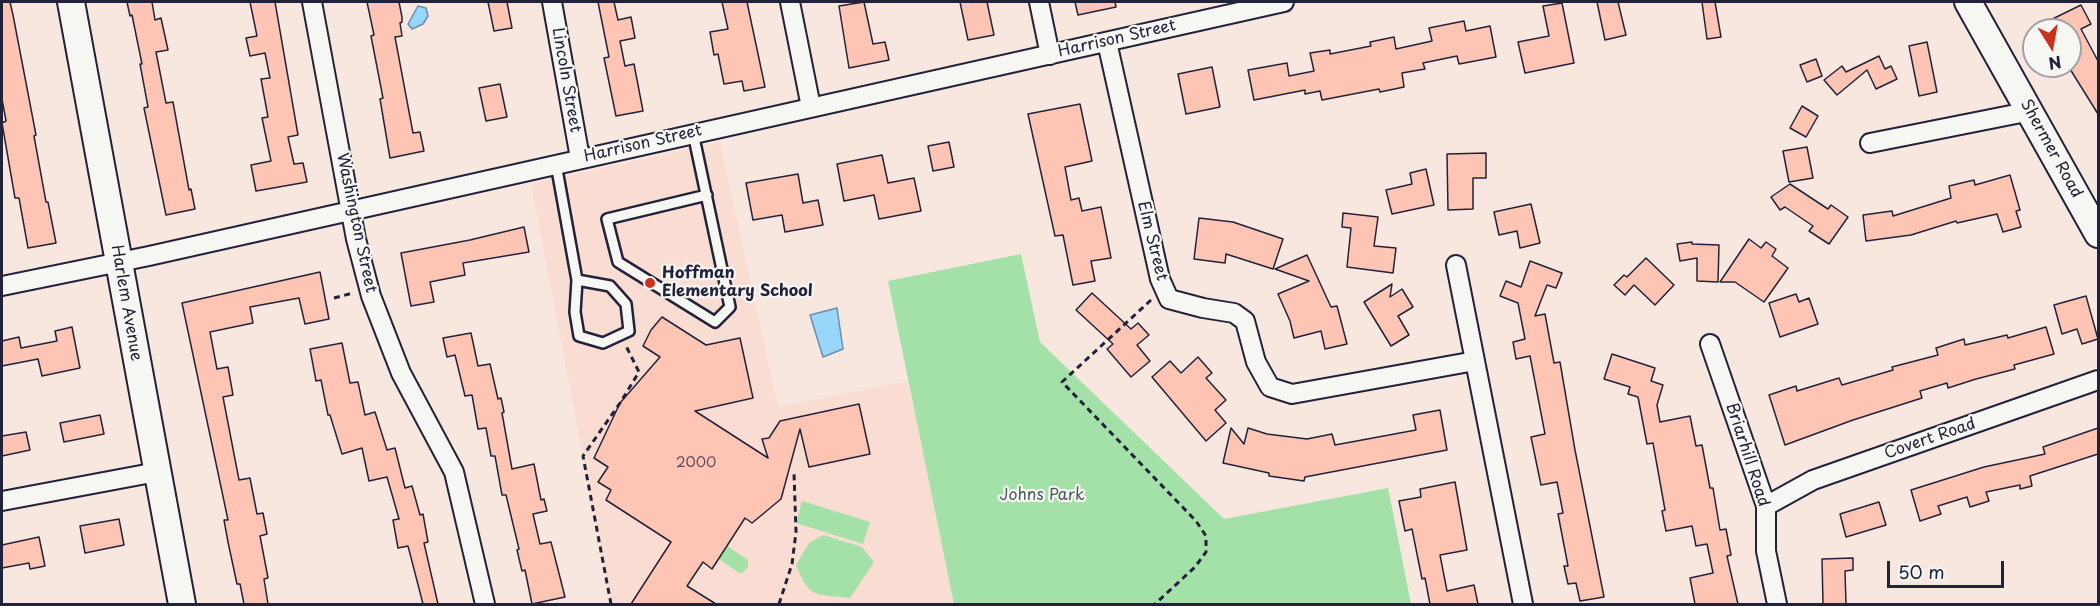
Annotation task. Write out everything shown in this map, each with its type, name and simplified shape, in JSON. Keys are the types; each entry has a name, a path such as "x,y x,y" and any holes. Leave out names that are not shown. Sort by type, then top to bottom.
{"main road":[{"name":"Harlem Avenue","path":"70,2 182,604"},
{"name":"Shermer Road","path":"1968,2 2098,234"}],"street":[{"name":"Washington Street","path":"312,2 351,210 371,296 397,362 454,472 486,604"},
{"name":"Lincoln Street","path":"552,2 580,158"},
{"path":"790,2 811,107"},
{"path":"1040,2 1050,55"},
{"name":"Harrison Street","path":"2,286 1050,55 1277,2"},
{"name":"Elm Street","path":"1107,42 1160,279 1169,299 1203,308 1234,312 1245,321 1256,362 1270,387 1292,394 1475,361"},
{"path":"1870,143 2031,111"},
{"path":"1456,265 1523,604"},
{"name":"Briarhill Road","path":"1710,344 1766,507 1766,550 1777,604"},
{"name":"Covert Road","path":"1766,507 1813,480 2098,380"},
{"path":"2,501 157,472"}],"lane":[{"path":"693,133 730,307 715,322 618,262 607,219 706,195"},
{"path":"556,164 577,280 575,312 579,336 603,343 628,332 626,304 610,286 577,280"}],"path":[{"path":"1155,604 1195,567 1206,552 1206,536 1196,522 1062,382 1164,287"},
{"path":"611,604 583,456 639,372 626,346"},
{"path":"780,604 792,564 796,532 794,473"}],"shaded area":[{"name":"Hoffman Elementary School","path":"720,142 778,407 908,381 954,604 611,604 531,184"}],"green space":[{"name":"Johns Park","path":"1021,254 1040,342 1224,519 1388,488 1411,604 954,604 888,281"},
{"path":"802,501 870,522 863,544 796,523"},
{"path":"823,535 862,547 874,562 850,598 822,595 810,590 796,565 809,543"},
{"path":"727,546 748,560 748,567 742,573 719,559"}],"water":[{"path":"418,6 426,8 428,16 423,24 412,29 408,24"},
{"path":"837,308 843,349 823,357 810,315"}],"building":[{"path":"2,2 10,2 13,15 46,202 48,202 56,243 28,248 19,198 15,198 2,123 6,121 2,99"},
{"path":"127,2 152,2 155,20 161,18 168,50 156,52 166,103 173,102 189,190 191,189 195,209 166,215 144,108 148,107 140,64 142,64 132,15 130,16"},
{"path":"250,2 275,2 298,135 288,137 294,164 303,163 307,182 256,191 251,165 271,161 262,118 268,117 261,79 270,78 265,53 250,56 246,38 257,36"},
{"path":"367,2 399,2 402,36 395,37 413,133 420,132 424,151 390,158 380,99 383,98 371,36 374,35"},
{"path":"488,2 507,2 512,28 494,31"},
{"path":"598,2 614,2 618,20 631,17 635,38 620,41 625,66 634,64 643,111 616,116 604,58 609,57"},
{"path":"722,2 747,2 765,87 744,91 742,81 724,84 718,54 714,55 710,32 728,29"},
{"path":"864,2 873,44 885,42 889,60 849,68 839,6"},
{"path":"960,2 987,2 994,35 968,40"},
{"path":"1075,2 1115,2 1116,7 1078,15"},
{"path":"1597,2 1618,2 1626,35 1605,40"},
{"path":"1702,2 1715,2 1721,37 1707,39"},
{"path":"1562,3 1574,63 1525,73 1518,42 1549,36 1543,6"},
{"path":"2081,5 2091,24 2082,28 2082,18 2054,18"},
{"path":"1464,21 1466,31 1490,26 1496,57 1459,64 1457,56 1423,63 1425,69 1402,73 1404,87 1380,92 1379,89 1322,100 1320,91 1305,94 1305,90 1254,100 1248,70 1287,63 1289,76 1314,71 1310,53 1330,50 1330,54 1371,46 1370,42 1394,37 1396,49 1432,41 1429,28"},
{"path":"2082,31 2098,61 2098,114 2076,78 2082,78"},
{"path":"1927,42 1937,92 1919,96 1909,46"},
{"path":"1879,56 1885,69 1891,66 1897,79 1876,89 1867,70 1837,95 1824,80 1842,66 1846,72"},
{"path":"1816,59 1822,76 1807,82 1800,65"},
{"path":"1212,67 1220,107 1186,114 1178,74"},
{"path":"500,84 507,117 486,121 479,88"},
{"path":"1080,104 1092,161 1065,167 1071,200 1079,198 1082,211 1101,207 1111,258 1091,261 1095,281 1073,285 1063,235 1055,236 1028,114"},
{"path":"1802,106 1818,116 1806,137 1790,128"},
{"path":"949,142 954,167 933,171 928,146"},
{"path":"1807,147 1813,178 1789,182 1783,151"},
{"path":"1486,153 1486,178 1473,178 1473,209 1448,210 1447,154"},
{"path":"882,155 888,183 914,178 921,211 879,219 874,195 844,201 837,164"},
{"path":"1426,169 1434,205 1392,214 1386,190 1412,184 1410,173"},
{"path":"798,174 803,203 818,200 823,225 785,232 782,215 753,220 746,183"},
{"path":"2010,175 2020,210 2016,211 2021,227 2003,232 1997,214 1957,223 1956,221 1911,235 1866,241 1863,215 1892,211 1893,216 1951,198 1949,186 1974,180 1975,185"},
{"path":"1790,184 1828,209 1831,205 1848,217 1829,244 1809,231 1813,226 1785,207 1780,210 1771,197"},
{"path":"1531,204 1540,243 1520,248 1517,231 1499,235 1494,212"},
{"path":"1343,213 1378,217 1374,246 1396,248 1393,273 1347,267 1351,228 1342,227"},
{"path":"1199,218 1233,222 1283,239 1273,269 1226,254 1225,263 1194,259"},
{"path":"524,227 529,252 463,263 465,275 430,282 434,302 411,306 401,253"},
{"path":"1749,239 1761,248 1766,242 1776,249 1772,256 1788,268 1764,302 1735,282 1720,282"},
{"path":"1692,242 1692,244 1719,245 1718,282 1697,281 1697,258 1680,261 1677,244"},
{"path":"1307,255 1331,307 1337,306 1347,344 1325,349 1321,331 1294,338 1290,321 1278,294 1309,281 1275,269"},
{"path":"1646,258 1674,285 1655,305 1634,285 1625,295 1614,285 1624,275 1627,277"},
{"path":"1530,261 1562,273 1556,288 1547,285 1535,316 1545,314 1554,363 1560,362 1604,597 1580,601 1576,583 1568,584 1564,566 1568,566 1558,514 1563,513 1557,482 1541,485 1531,437 1545,434 1530,356 1516,359 1513,342 1525,339 1518,303 1500,296 1506,281 1521,287"},
{"path":"320,272 329,319 305,324 299,298 250,307 253,323 210,332 217,369 228,367 233,395 223,397 239,480 250,478 257,514 263,513 267,534 260,536 268,578 264,579 268,604 244,604 228,542 224,520 228,520 182,303"},
{"path":"1392,284 1390,297 1402,289 1413,307 1398,316 1409,335 1391,346 1364,302"},
{"path":"1092,293 1131,329 1138,323 1149,335 1137,345 1150,361 1131,377 1107,349 1113,344 1076,310"},
{"path":"1796,294 1799,302 1809,298 1818,324 1780,337 1769,303"},
{"path":"2086,296 2098,339 2082,344 2077,329 2062,334 2054,305"},
{"path":"662,317 706,345 740,338 753,398 695,411 768,458 762,439 769,438 780,421 859,404 870,454 809,467 800,429 781,499 752,523 745,518 712,569 703,562 687,586 716,604 631,604 671,542 606,500 611,490 598,482 608,467 594,458 620,403 660,357 643,346 651,330"},
{"path":"72,327 80,368 42,376 38,359 2,366 2,341 19,337 21,348 57,341 55,331"},
{"path":"2046,327 2054,354 2014,365 2015,369 1948,388 1947,383 1920,391 1922,398 1785,445 1769,395 1796,386 1797,391 1839,378 1842,385 1893,370 1892,367 1938,355 1936,348 1964,339 1965,345 2007,335 2008,338"},
{"path":"471,333 478,366 490,364 498,399 501,398 512,469 534,464 541,500 544,499 547,511 533,514 540,544 551,542 565,597 532,604 525,570 522,571 506,495 502,495 495,456 491,456 486,428 478,429 472,395 465,396 455,355 447,357 443,338"},
{"path":"342,343 350,383 358,382 365,415 375,412 387,450 395,448 405,488 412,486 420,515 423,514 428,542 424,543 438,604 423,604 408,546 398,548 393,520 399,519 387,477 369,481 362,448 342,454 330,415 328,415 321,380 316,381 310,349"},
{"path":"1612,354 1655,368 1651,381 1663,385 1657,405 1660,422 1690,416 1696,446 1702,445 1710,488 1713,488 1720,530 1726,529 1731,555 1727,556 1738,604 1695,604 1690,578 1713,573 1707,544 1696,546 1692,526 1666,531 1662,511 1665,510 1653,443 1647,444 1638,397 1628,394 1630,387 1604,379"},
{"path":"1198,357 1212,373 1206,378 1226,400 1215,410 1226,423 1206,441 1152,377 1170,361 1181,373"},
{"path":"1440,410 1447,450 1305,477 1304,481 1269,476 1269,473 1223,463 1231,428 1244,444 1248,428 1267,434 1307,439 1332,434 1335,445 1416,430 1413,415"},
{"path":"100,415 104,434 64,442 60,423"},
{"path":"2098,428 2098,454 2030,476 2032,486 2020,489 2020,485 1986,492 1989,501 1970,507 1967,497 1938,506 1941,514 1920,521 1911,490 1984,467 2045,454 2043,447"},
{"path":"26,432 30,450 2,456 2,436"},
{"path":"1455,482 1467,550 1440,555 1447,591 1474,585 1478,604 1430,604 1425,578 1422,579 1412,529 1405,531 1399,501 1421,497 1420,489"},
{"path":"1879,502 1886,525 1846,537 1840,514"},
{"path":"119,519 124,545 85,553 80,526"},
{"path":"39,537 45,566 30,569 29,563 2,568 2,545"},
{"path":"1853,558 1853,570 1845,571 1846,604 1823,604 1822,559"}],"place":[{"name":"Hoffman Elementary School","path":"650,283"}]}
